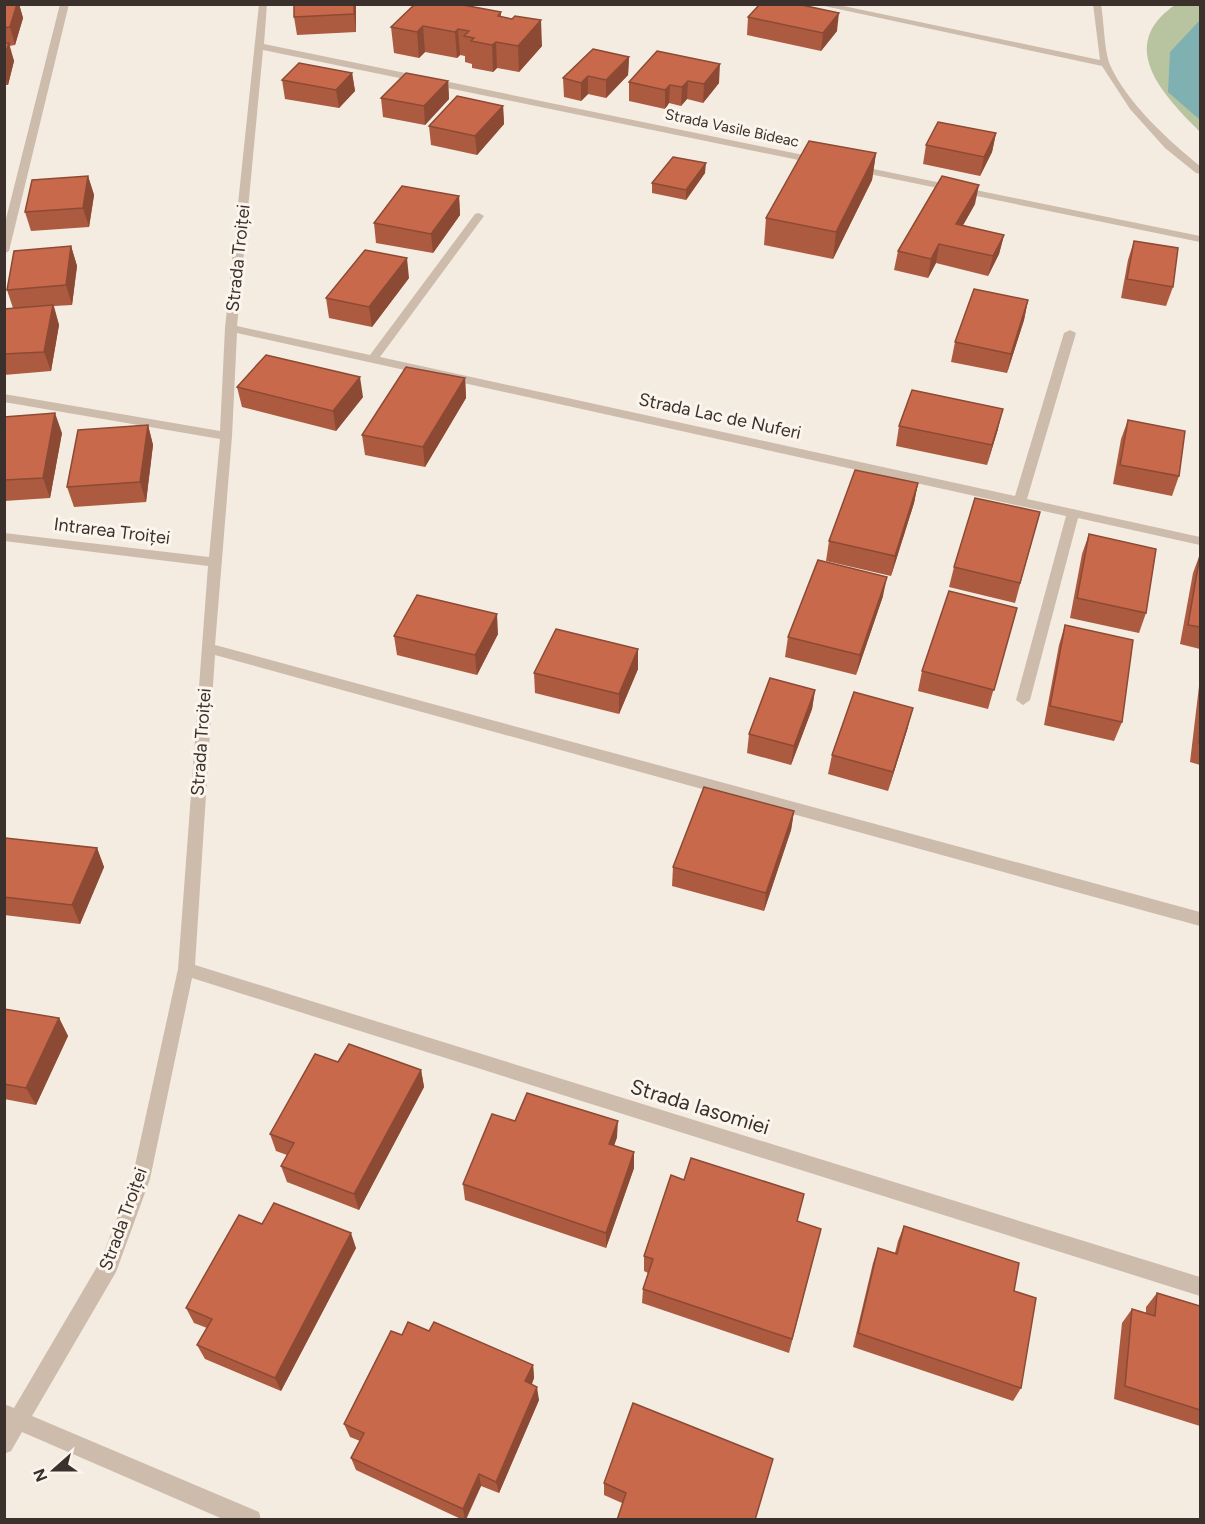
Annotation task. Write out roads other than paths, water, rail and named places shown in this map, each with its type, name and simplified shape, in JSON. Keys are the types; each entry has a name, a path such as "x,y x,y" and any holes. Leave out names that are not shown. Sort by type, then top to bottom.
{"street":[{"path":"4,251 65,4"},
{"name":"Strada Troiței","path":"4,1444 11,1417 109,1265 141,1179 186,969 208,648 226,436 231,328 263,4"},
{"path":"819,4 1105,64"},
{"path":"1097,4 1105,64 1133,107 1169,146 1200,171"},
{"name":"Strada Vasile Bideac","path":"258,46 826,162"},
{"path":"838,165 1200,239"},
{"path":"373,359 479,216"},
{"name":"Strada Lac de Nuferi","path":"231,328 1200,541"},
{"path":"1020,501 1070,333"},
{"path":"4,398 226,436"},
{"path":"1023,700 1073,513"},
{"name":"Intrarea Troiței","path":"4,537 216,562"},
{"path":"208,648 1200,919"},
{"name":"Strada Iasomiei","path":"186,969 1200,1287"},
{"path":"11,1417 251,1520"}],"water":[{"path":"1200,20 1200,120 1168,92 1170,52"}]}
